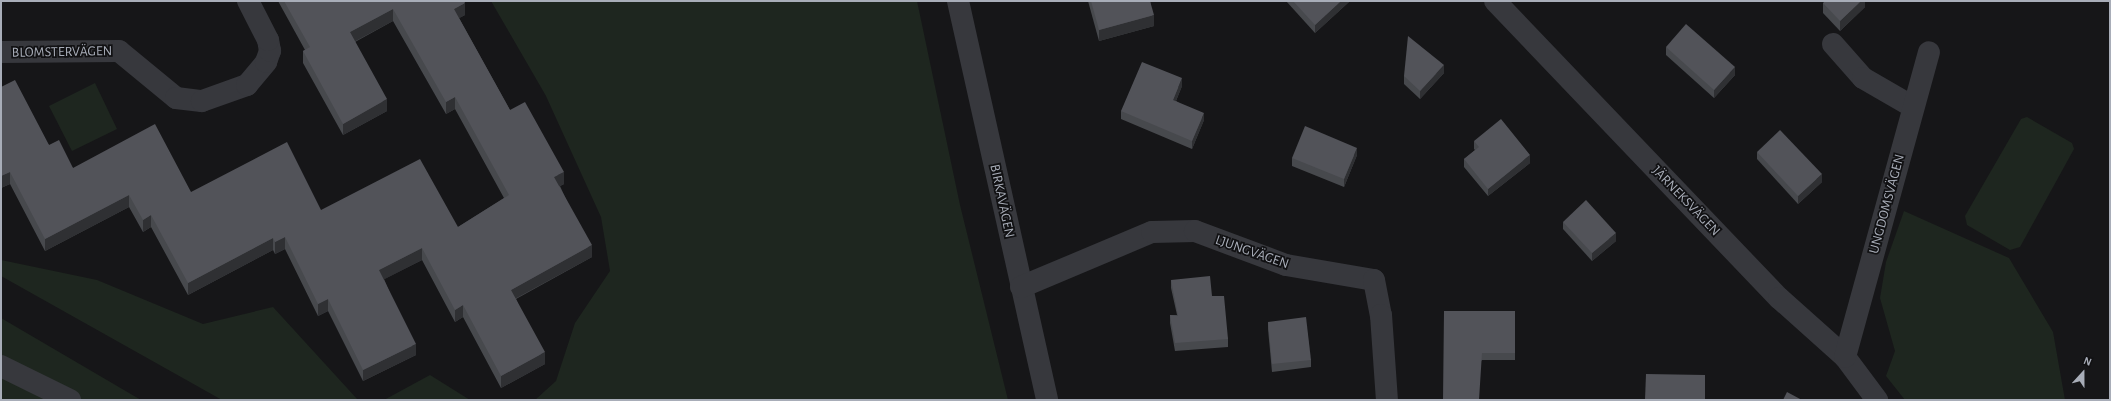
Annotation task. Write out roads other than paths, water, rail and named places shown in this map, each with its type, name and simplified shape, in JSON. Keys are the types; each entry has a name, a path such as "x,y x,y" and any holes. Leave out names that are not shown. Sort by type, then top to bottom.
{"street":[{"name":"BLOMSTERVÄGEN","path":"1,52 119,50 176,98 202,101 246,85 266,62 270,51 268,40 248,1"},
{"name":"BIRKAVÄGEN","path":"958,1 1047,400"},
{"name":"JÄRNEKSVÄGEN","path":"1495,1 1779,298 1845,357 1877,400"},
{"path":"1833,44 1863,78 1913,107"},
{"name":"UNGDOMSVÄGEN","path":"1845,357 1929,52"},
{"name":"LJUNGVÄGEN","path":"1021,287 1152,232 1195,232 1286,265 1374,280 1381,315 1387,400"},
{"path":"1,366 70,400"}]}
